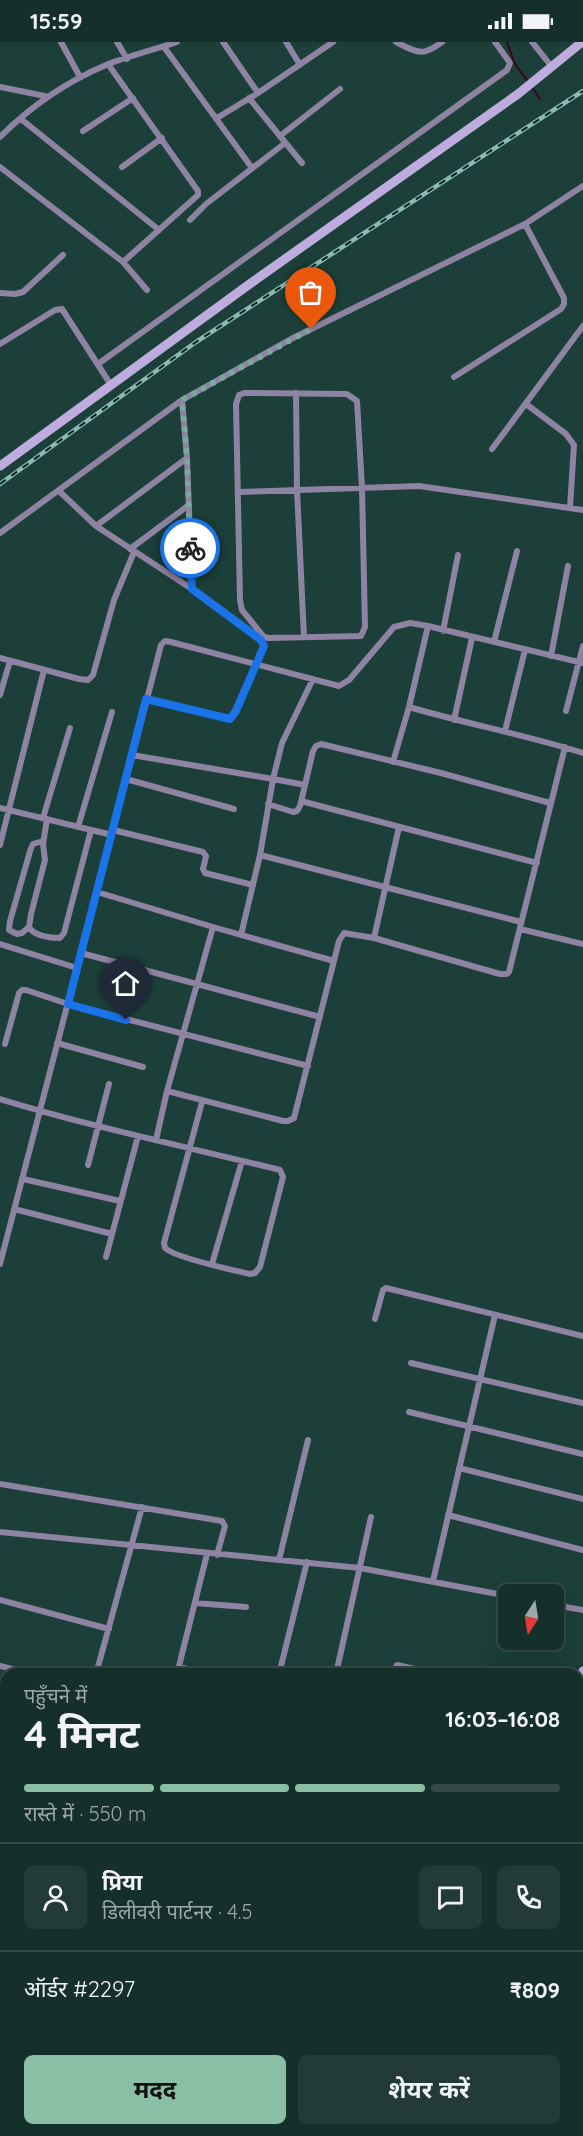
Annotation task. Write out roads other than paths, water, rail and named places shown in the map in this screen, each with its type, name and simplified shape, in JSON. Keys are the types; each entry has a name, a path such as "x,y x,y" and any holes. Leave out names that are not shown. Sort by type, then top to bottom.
{"street":[{"path":"61,42 80,77"},
{"path":"117,42 127,59"},
{"path":"0,137 45,96 80,77 108,64 177,42"},
{"path":"223,42 258,93"},
{"path":"286,42 300,65"},
{"path":"217,118 333,42"},
{"path":"396,42 420,53 428,52 442,42"},
{"path":"98,364 507,70 508,59 495,42"},
{"path":"532,42 552,67"},
{"path":"0,466 518,94 582,42"},
{"path":"164,47 252,168"},
{"path":"108,64 198,191 198,195 123,262"},
{"path":"0,87 45,96"},
{"path":"280,136 340,89"},
{"path":"83,131 133,98"},
{"path":"249,98 302,163"},
{"path":"21,119 159,230"},
{"path":"122,167 162,138"},
{"path":"190,220 206,204 285,142"},
{"path":"0,167 123,262 147,291"},
{"path":"0,533 182,400 291,339 525,224 583,186"},
{"path":"454,377 561,309 564,304 564,298 525,224"},
{"path":"0,293 23,292 63,255"},
{"path":"0,344 58,308 65,312 111,385"},
{"path":"492,449 583,327"},
{"path":"244,393 296,393 347,394 357,401 362,489 364,632 361,636 275,639 263,636 242,610 236,400 244,393"},
{"path":"296,393 297,490 304,637"},
{"path":"182,400 187,458 192,589"},
{"path":"526,404 571,438 574,445 570,508"},
{"path":"96,526 187,458"},
{"path":"239,492 428,487 583,510"},
{"path":"59,491 96,526 192,589 261,640 263,649 236,711 230,719 146,699"},
{"path":"0,658 88,680 93,675 114,600 132,550 189,505"},
{"path":"494,642 517,551"},
{"path":"443,631 458,555"},
{"path":"551,656 568,566"},
{"path":"0,1264 98,892 146,699 159,650 165,642 339,686 349,680 394,627 411,623 581,662"},
{"path":"393,762 428,626"},
{"path":"454,720 472,638"},
{"path":"566,711 581,662 583,646"},
{"path":"505,731 525,650"},
{"path":"0,695 10,661"},
{"path":"0,845 44,670"},
{"path":"241,935 260,855 268,804 282,743 313,679"},
{"path":"409,707 583,753"},
{"path":"78,827 112,712"},
{"path":"43,841 33,844 31,848 10,921 9,930 17,934 29,927 45,860 43,841 45,819 70,728"},
{"path":"268,804 293,812 297,811 313,751 321,744 550,802"},
{"path":"168,1091 202,1102 283,1121 294,1118 339,941 344,933 374,938 504,974 509,972 565,747"},
{"path":"132,755 305,785"},
{"path":"126,779 234,809"},
{"path":"301,801 537,863"},
{"path":"0,808 91,830 203,852 206,856 203,869 205,873 253,885"},
{"path":"374,938 399,827"},
{"path":"29,927 34,933 56,939 63,936 91,830"},
{"path":"260,855 583,944"},
{"path":"98,892 334,961"},
{"path":"156,1140 213,927"},
{"path":"0,944 77,968"},
{"path":"81,953 320,1017"},
{"path":"5,1044 19,993 22,990 184,1035 308,1066"},
{"path":"57,1043 143,1067"},
{"path":"88,1165 110,1084"},
{"path":"0,1099 138,1136 190,1149 280,1170 283,1173 260,1266 255,1273 250,1274 212,1264 173,1253 165,1248 164,1243 190,1149 202,1102"},
{"path":"106,1257 138,1136"},
{"path":"212,1264 242,1161"},
{"path":"23,1179 120,1201"},
{"path":"14,1209 112,1234"},
{"path":"375,1318 383,1290 386,1288 583,1336"},
{"path":"433,1581 495,1315"},
{"path":"411,1363 583,1403"},
{"path":"409,1412 583,1454"},
{"path":"279,1560 308,1440"},
{"path":"459,1468 583,1499"},
{"path":"0,1484 224,1522 225,1526 217,1555"},
{"path":"98,1668 142,1507"},
{"path":"448,1515 583,1550"},
{"path":"337,1668 371,1516"},
{"path":"0,1532 360,1568 498,1594"},
{"path":"179,1668 207,1554"},
{"path":"280,1668 307,1562"},
{"path":"0,1600 109,1629"},
{"path":"195,1603 246,1607"},
{"path":"564,1607 583,1610"},
{"path":"394,1668 401,1665 413,1668"}],"waterway":[{"path":"507,42 514,62 528,82"},
{"path":"532,87 540,99"}],"railway":[{"path":"0,484 196,342 583,91"}]}
